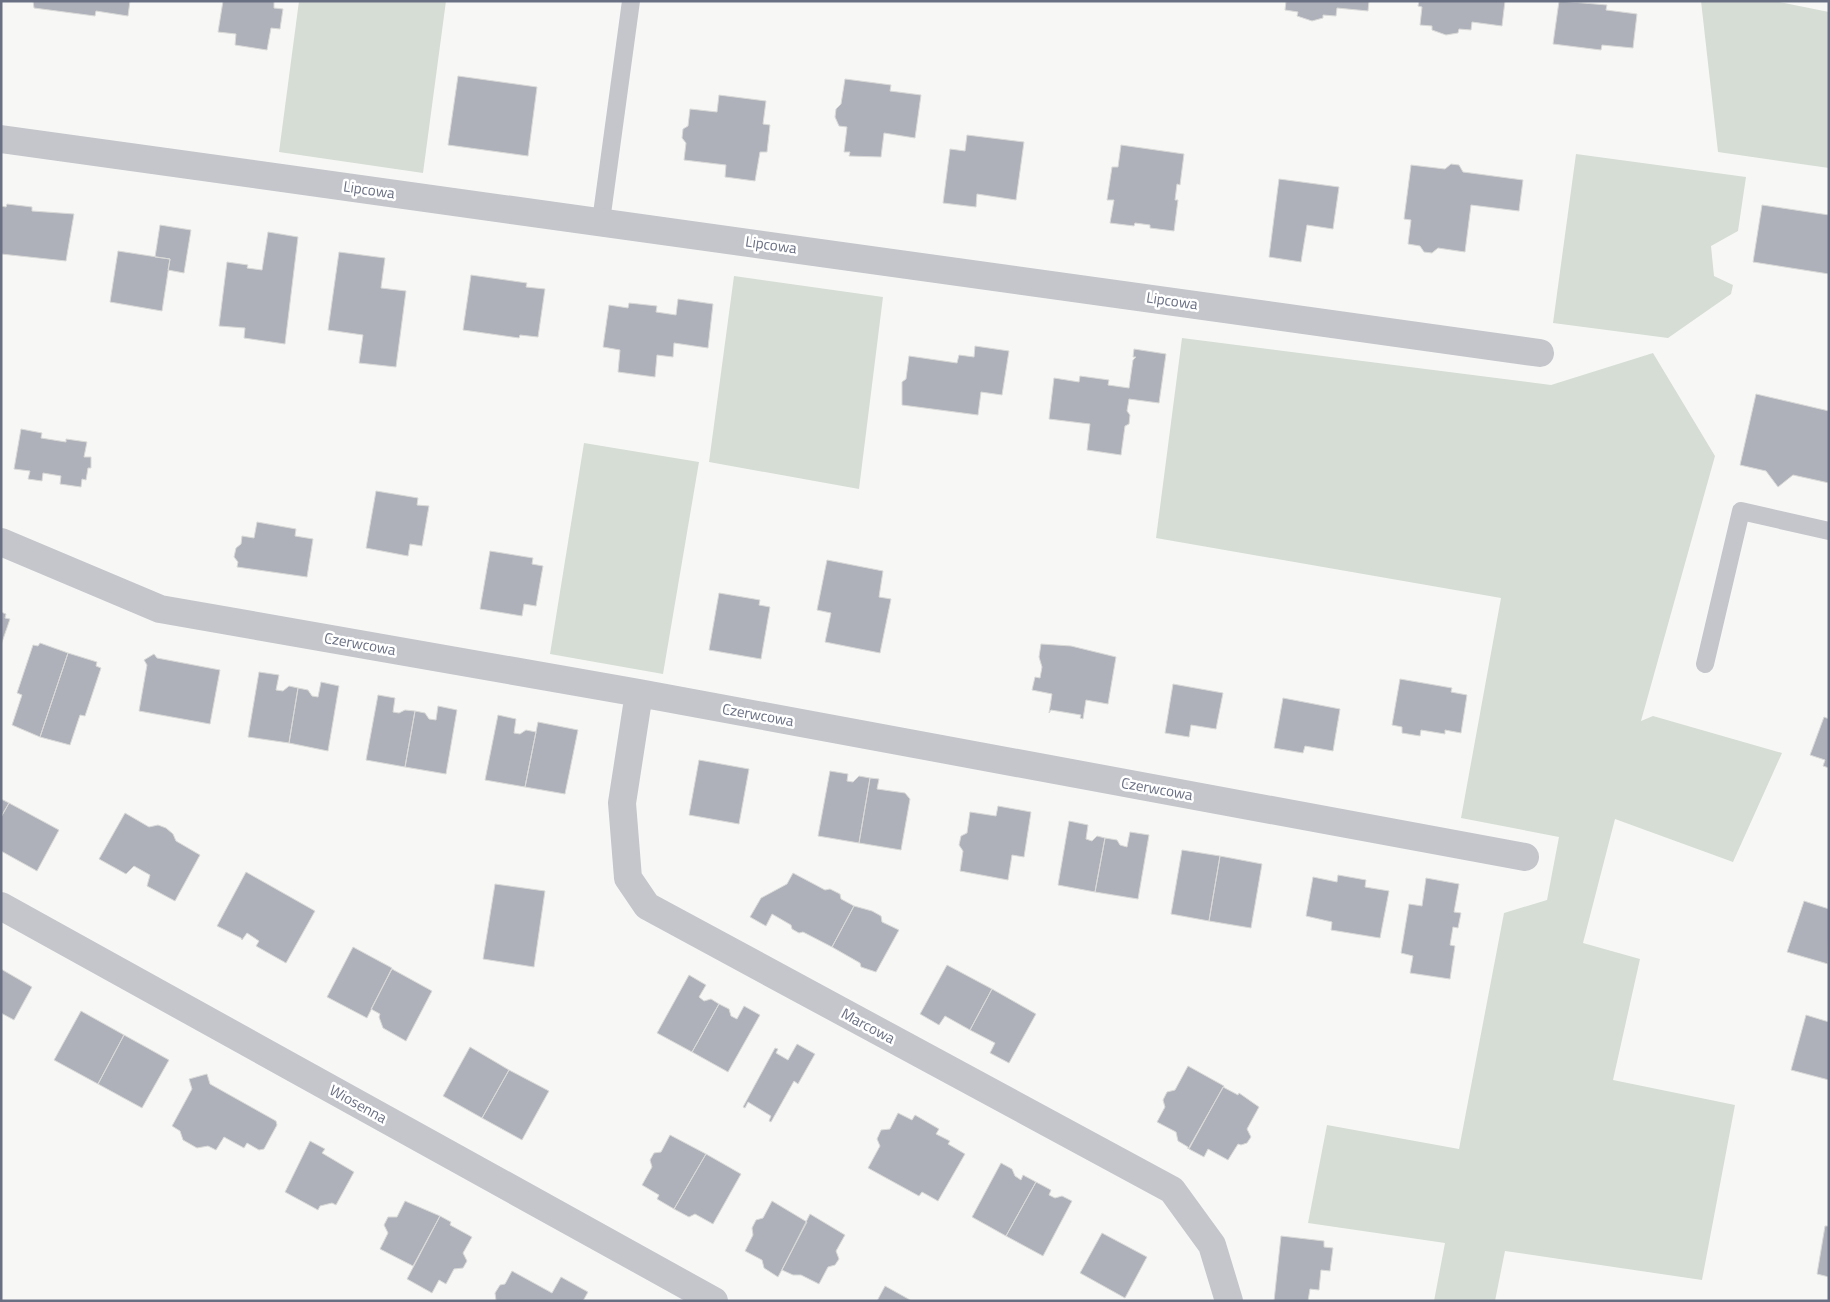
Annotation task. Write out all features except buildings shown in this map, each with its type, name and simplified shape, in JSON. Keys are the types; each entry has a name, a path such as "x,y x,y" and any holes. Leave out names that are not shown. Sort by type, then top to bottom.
{"street":[{"name":"Lipcowa","path":"1,139 1540,353"},
{"name":"Czerwcowa","path":"1,542 160,609 639,694 1525,857"},
{"name":"Marcowa","path":"639,694 622,803 628,878 647,906 1172,1190 1212,1245 1229,1301"},
{"name":"Wiosenna","path":"1,906 714,1301"}],"lane":[{"path":"601,221 631,1"},
{"path":"1705,664 1741,511 1829,532"}],"shaded area":[{"path":"299,1 446,1 423,173 279,152"},
{"path":"1701,1 1774,1 1829,12 1829,168 1718,152"},
{"path":"1576,154 1746,177 1738,231 1711,246 1714,276 1733,285 1731,294 1668,338 1553,323"},
{"path":"734,276 883,297 859,489 709,462"},
{"path":"1182,338 1551,385 1653,353 1715,456 1641,721 1653,716 1782,753 1733,862 1615,819 1583,943 1640,959 1613,1080 1735,1105 1702,1280 1505,1251 1495,1301 1434,1301 1445,1243 1308,1223 1327,1125 1459,1149 1504,913 1547,900 1559,837 1461,818 1501,598 1156,538"},
{"path":"584,443 699,462 663,674 550,654"}]}
